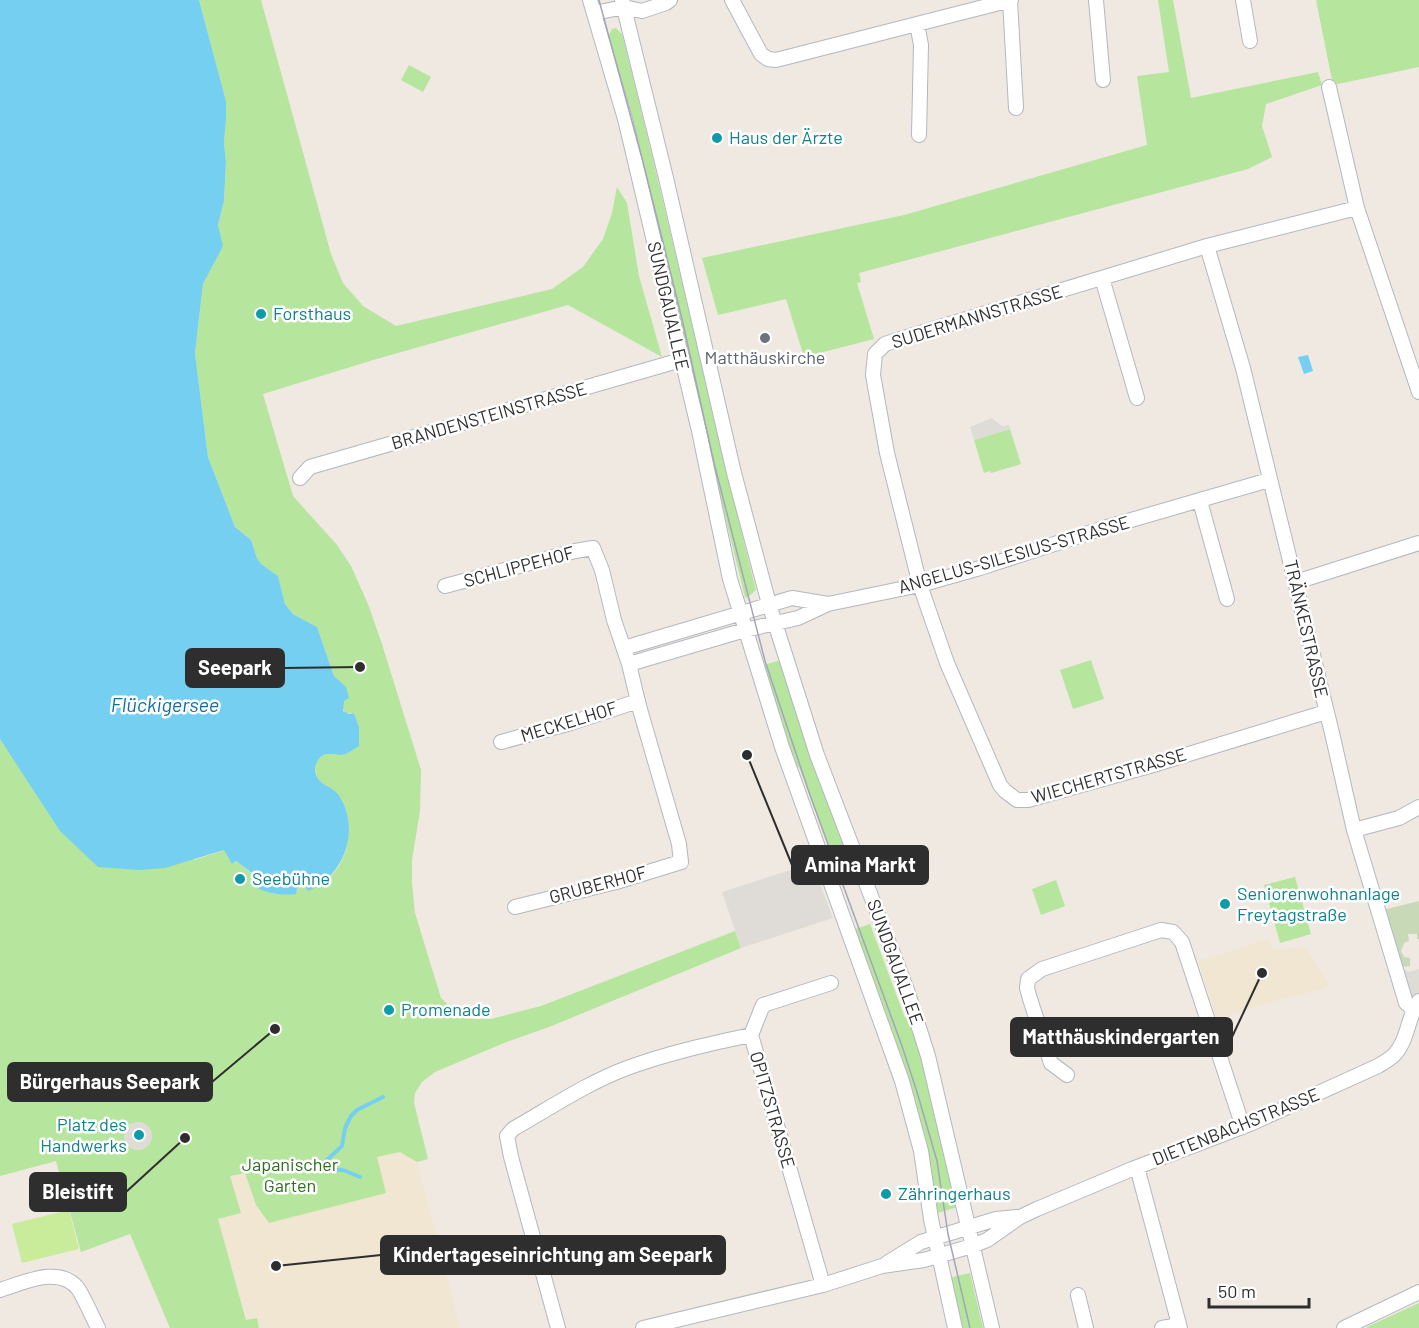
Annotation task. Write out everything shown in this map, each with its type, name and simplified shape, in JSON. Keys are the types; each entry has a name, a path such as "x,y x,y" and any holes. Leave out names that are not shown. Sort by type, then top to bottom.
{"street":[{"path":"592,7 627,2 642,11 670,0"},
{"path":"732,0 760,54 776,60 1010,0 1016,108"},
{"path":"1096,0 1103,80"},
{"path":"1243,0 1250,41"},
{"name":"SUNDGAUALLEE","path":"627,2 734,473 769,604 817,755 907,990 924,1045 992,1328"},
{"name":"SUNDGAUALLEE","path":"592,7 625,119 699,431 730,579 797,790 902,1082 942,1235 955,1328"},
{"path":"917,24 921,45 920,135"},
{"path":"1329,87 1357,208 1419,392"},
{"name":"SUDERMANNSTRASSE","path":"920,585 887,453 873,375 875,354 885,344 1207,246 1357,208"},
{"name":"TRÄNKESTRASSE","path":"1207,246 1243,368 1354,830 1406,1003 1416,1005"},
{"path":"1102,279 1137,398"},
{"name":"BRANDENSTEINSTRASSE","path":"300,478 310,467 681,360"},
{"name":"ANGELUS-SILESIUS-STRASSE","path":"629,664 745,630 798,618 828,604 920,585 1269,480"},
{"path":"1200,501 1227,599"},
{"path":"1296,582 1419,543"},
{"name":"SCHLIPPEHOF","path":"445,586 593,548 602,570 614,620 624,648"},
{"name":"WIECHERTSTRASSE","path":"920,585 947,663 992,768 1005,791 1017,800 1028,800 1153,765 1326,712"},
{"name":"ANGELUS-SILESIUS-STRASSE","path":"769,604 792,598 828,604"},
{"path":"638,701 624,648 769,604"},
{"name":"MECKELHOF","path":"501,742 571,723 638,701"},
{"name":"GRUBERHOF","path":"515,907 616,882 681,862 679,844 638,701"},
{"path":"1354,830 1399,818 1419,807"},
{"path":"1067,1076 1052,1063 1030,999 1027,988 1028,980 1042,969 1161,930 1173,933 1182,942 1243,1127"},
{"name":"OPITZSTRASSE","path":"823,1285 752,1035 763,1005 831,983"},
{"name":"DIETENBACHSTRASSE","path":"882,1266 924,1260 987,1240 1020,1217 1137,1167 1243,1127 1378,1066 1394,1055 1403,1042 1416,1005"},
{"path":"558,1328 507,1136 513,1129 577,1092 626,1069 686,1049 752,1035"},
{"path":"1137,1167 1180,1326 1162,1328"},
{"name":"DIETENBACHSTRASSE","path":"882,1266 921,1242 996,1219 1020,1217"},
{"path":"642,1328 823,1285 882,1266"},
{"path":"0,1290 48,1276 67,1280 78,1288 98,1328"},
{"path":"1344,1328 1419,1292"},
{"path":"1078,1295 1086,1328"}],"shaded area":[{"path":"992,418 1002,426 1009,425 1010,429 974,440 970,427"},
{"path":"812,863 833,918 741,948 722,892"},
{"path":"1269,939 1273,950 1306,947 1329,985 1324,989 1278,1000 1217,1019 1198,961"},
{"path":"1402,967 1408,972 1419,969 1419,1001 1413,1009"},
{"name":"Platz des Handwerks","path":"138,1122 148,1126 152,1136 148,1146 138,1150 128,1146 124,1136 128,1126"},
{"path":"400,1151 417,1162 460,1328 259,1328 256,1318 247,1320 218,1219 241,1213 230,1176 245,1172 256,1205 386,1193 376,1157"}],"green space":[{"name":"Japanischer Garten","path":"199,0 261,0 331,254 343,283 363,306 396,326 552,289 583,267 603,239 612,213 617,187 627,203 639,276 662,357 568,305 373,360 263,394 293,496 337,545 351,566 368,604 421,770 420,811 412,860 412,883 415,913 441,998 455,1011 472,1019 491,1019 541,1006 735,931 741,948 435,1072 422,1082 415,1093 414,1103 428,1159 417,1162 400,1152 377,1157 386,1193 269,1223 256,1205 245,1173 230,1176 241,1213 218,1219 246,1320 257,1318 259,1328 170,1328 130,1234 81,1252 56,1161 0,1176 0,739 20,769 194,860 225,850 232,864 236,861 257,878 253,886 274,894 295,894 299,887 303,886 307,889 320,884 340,864 346,851 348,822 345,809 337,793 317,778 315,767 322,756 345,754 359,746 359,727 354,713 345,713 342,707 346,688 334,676 317,627 293,614 285,604 278,576 261,564 251,540 235,527 208,457 195,353 203,284 222,246 218,225 224,201 226,101"},
{"path":"1158,0 1173,0 1191,98 1318,72 1322,85 1266,104 1262,126 1272,157 1248,169 859,273 861,282 857,283 874,339 804,357 786,299 718,315 702,258 904,215 1147,145 1137,76 1169,72"},
{"path":"1316,0 1419,0 1419,67 1333,85"},
{"path":"616,28 622,34 756,590 747,598 607,39 612,29"},
{"path":"409,65 431,77 423,92 401,80"},
{"path":"1010,429 1021,464 984,473 974,440"},
{"path":"781,660 852,864 837,870 799,767 793,769 761,666"},
{"path":"1091,660 1104,699 1073,709 1060,670"},
{"path":"1295,877 1311,934 1280,943 1264,885"},
{"path":"1056,880 1065,906 1041,915 1032,889"},
{"path":"1419,901 1419,939 1417,939 1417,934 1408,934 1409,941 1404,943 1401,951 1404,957 1410,958 1410,966 1402,967 1383,910"},
{"path":"870,924 905,1018 911,1016 958,1207 937,1213 853,930"},
{"path":"69,1210 79,1249 22,1263 12,1224"},
{"path":"970,1273 983,1328 962,1328 948,1278"},
{"path":"1419,1303 1419,1328 1366,1328 1369,1326"}],"water":[{"name":"Flückigersee","path":"0,0 199,0 226,101 224,201 218,225 223,246 203,284 195,353 208,457 235,527 251,540 261,564 278,576 285,604 293,614 317,627 334,676 346,687 349,698 344,701 343,711 349,714 354,713 359,727 359,746 345,754 322,756 315,767 321,782 340,797 349,824 345,852 339,864 331,875 308,891 301,886 297,889 296,894 279,894 253,886 257,877 236,861 232,864 224,850 165,868 139,870 98,867 60,831 0,739"},
{"path":"1308,355 1313,371 1304,374 1298,357"}],"waterway":[{"path":"360,1177 343,1170 316,1170 342,1146 345,1128 351,1116 357,1110 383,1097"}],"tram line":[{"path":"599,0 643,162 682,319 714,463 765,661 810,795 917,1092 937,1161 948,1234 970,1328"}],"place":[{"name":"Haus der Ärzte","path":"717,138"},
{"name":"Forsthaus","path":"261,314"},
{"name":"Matthäuskirche","path":"765,338"},
{"name":"Seepark","path":"360,667"},
{"name":"Amina Markt","path":"747,755"},
{"name":"Seebühne","path":"240,879"},
{"name":"Seniorenwohnanlage Freytagstraße","path":"1225,904"},
{"name":"Matthäuskindergarten","path":"1262,973"},
{"name":"Promenade","path":"389,1010"},
{"name":"Bürgerhaus Seepark","path":"275,1029"},
{"name":"Platz des Handwerks","path":"139,1135"},
{"name":"Bleistift","path":"185,1138"},
{"name":"Zähringerhaus","path":"886,1194"},
{"name":"Kindertageseinrichtung am Seepark","path":"276,1266"}]}
